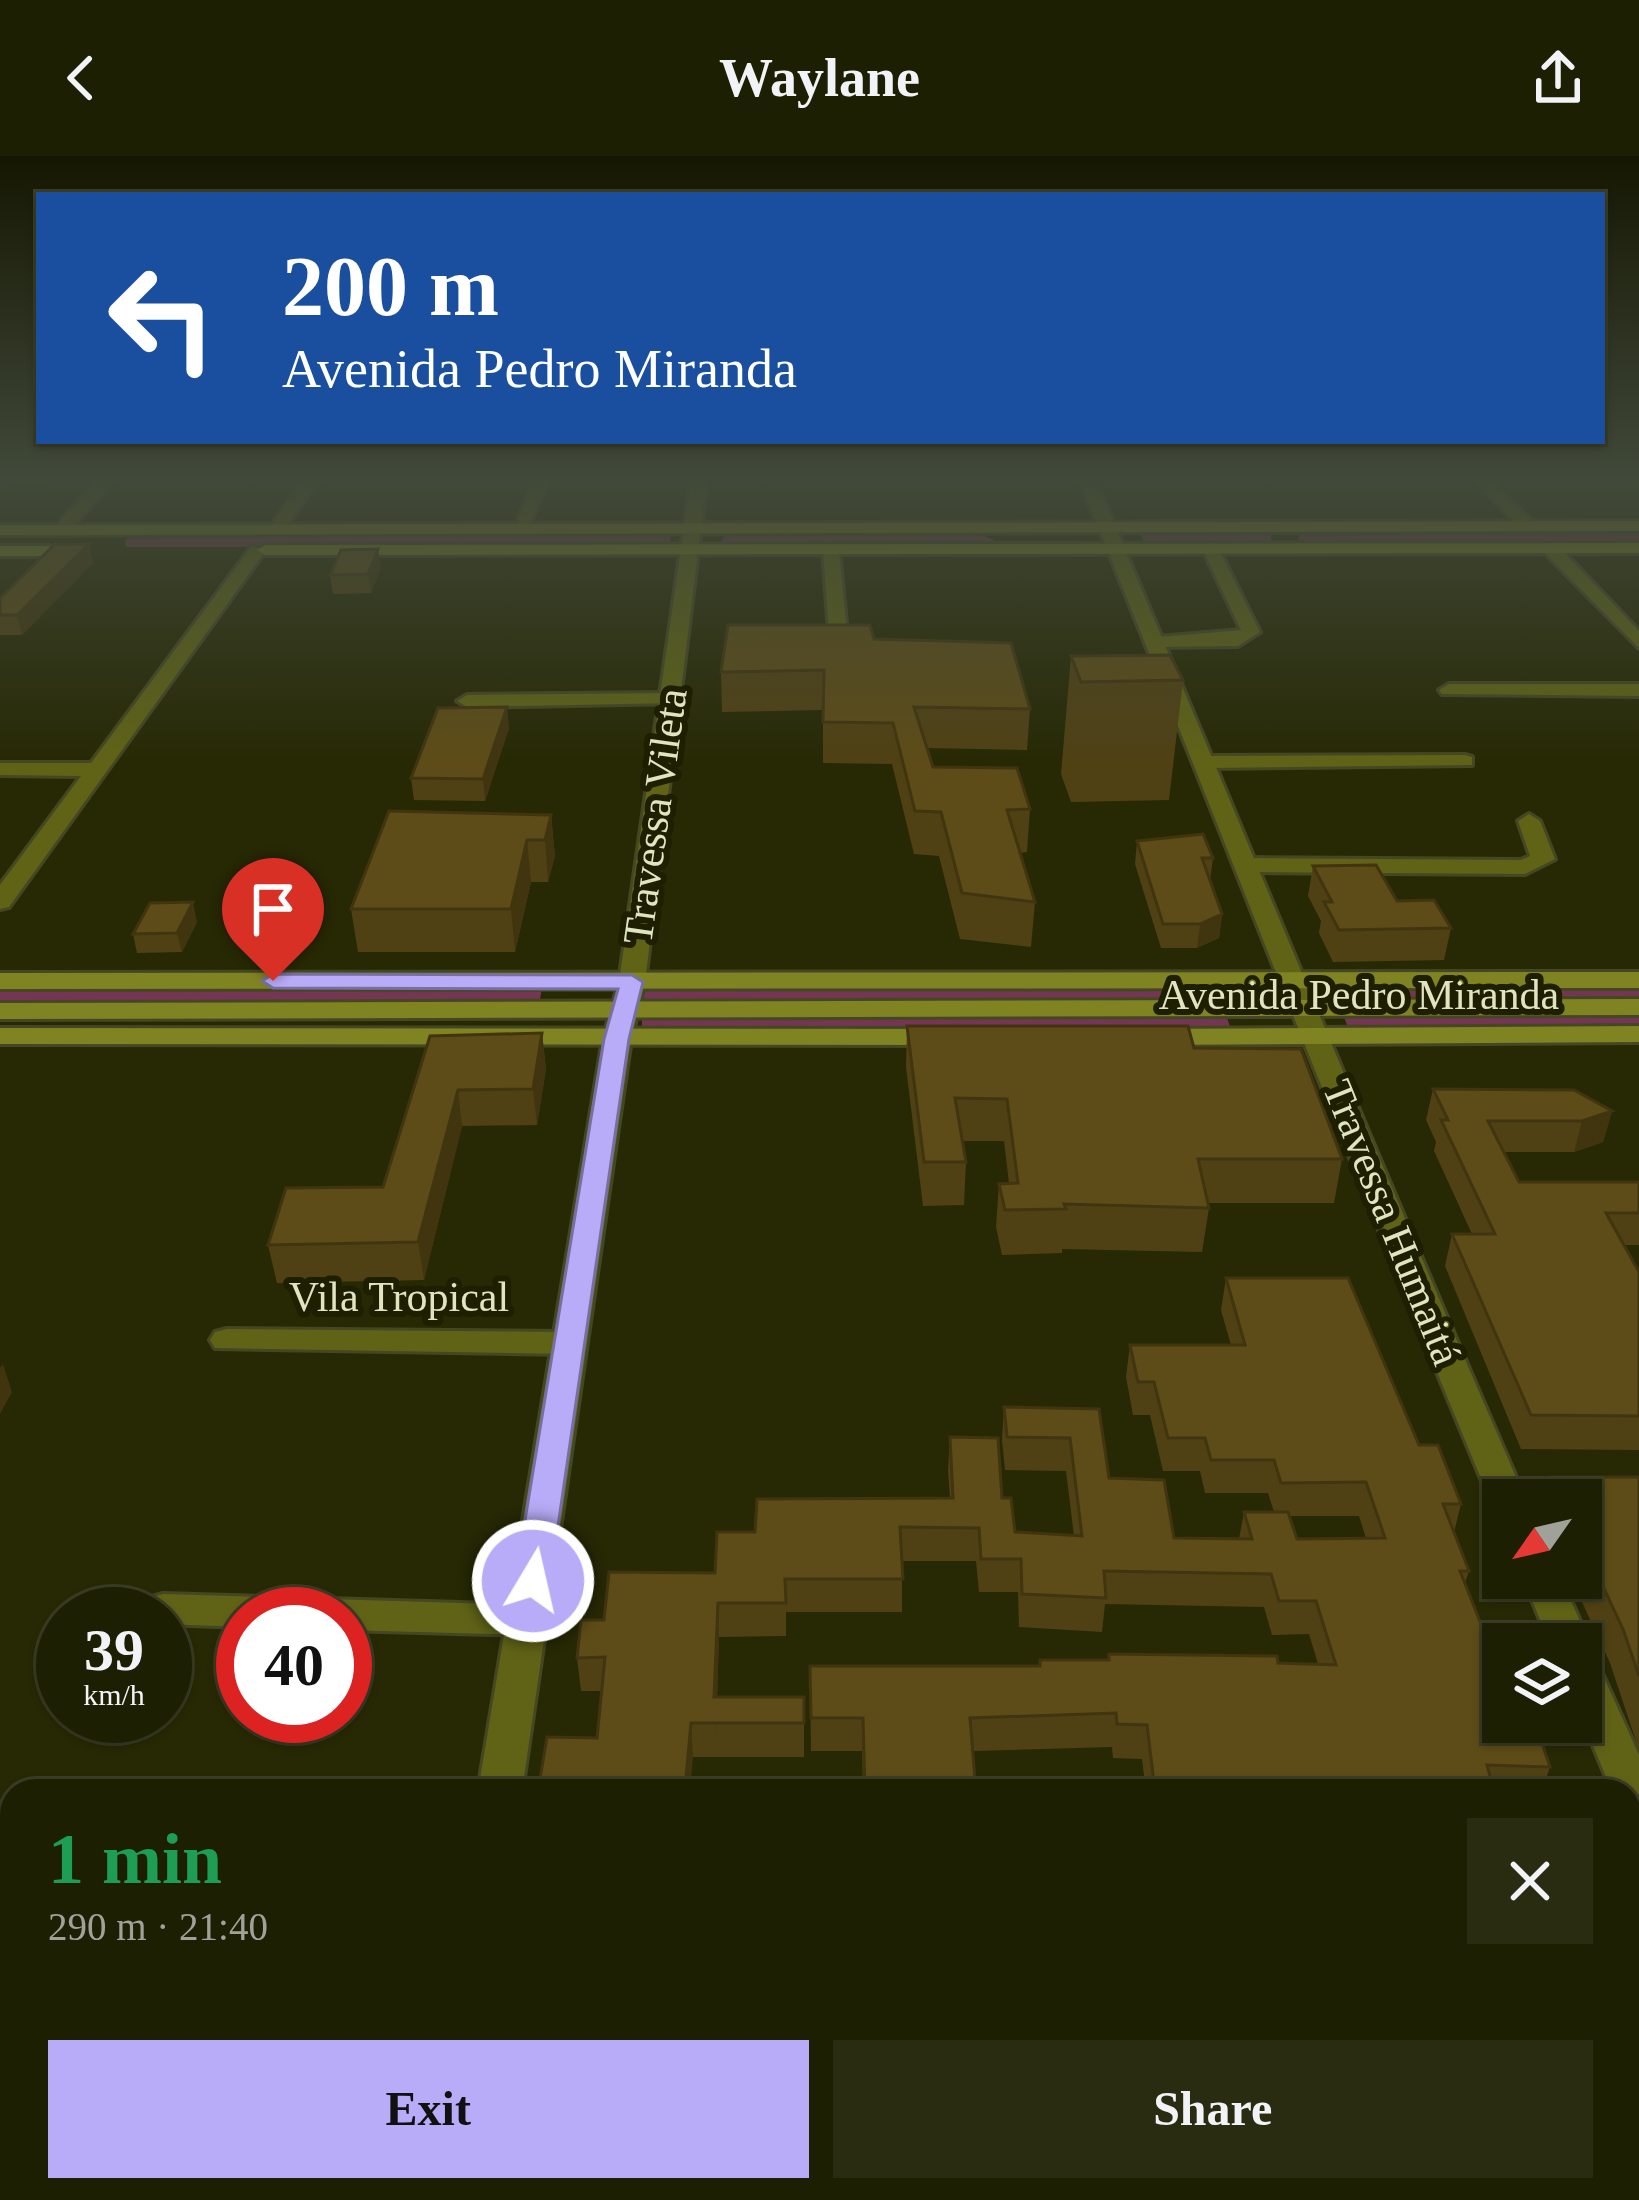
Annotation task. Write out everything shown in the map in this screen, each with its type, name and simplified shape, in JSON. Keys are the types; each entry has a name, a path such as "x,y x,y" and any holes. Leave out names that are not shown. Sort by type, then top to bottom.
{"main road":[{"name":"Avenida Pedro Miranda","path":"0,1036 1292,980 1639,980"},
{"name":"Avenida Pedro Miranda","path":"0,982 624,1010"},
{"name":"Avenida Pedro Miranda","path":"1312,1022 1639,1007"},
{"name":"Avenida Pedro Miranda","path":"0,1011 624,1010 1312,1022 1639,1034"}],"street":[{"path":"0,902 241,574"},
{"name":"Travessa Vileta","path":"502,1779 624,1010 685,574"},
{"path":"833,574 838,633"},
{"name":"Travessa Humaitá","path":"1129,574 1372,1182 1499,1479"},
{"path":"1159,643 1238,640 1251,632 1223,574"},
{"path":"1575,574 1639,642"},
{"path":"1449,691 1639,691"},
{"path":"467,701 669,699"},
{"path":"1206,762 1465,761"},
{"path":"0,769 101,770"},
{"path":"1246,865 1525,867 1543,859 1544,853 1529,821"},
{"path":"0,861 28,861"},
{"name":"Vila Tropical","path":"227,1340 570,1342"},
{"path":"372,1616 526,1620"},
{"path":"1602,1718 1628,1779"}],"shaded area":[{"path":"542,988 539,1005 0,1006 0,990"},
{"path":"1331,988 1639,989 1639,1004 1337,1001"},
{"path":"641,990 1216,990 1221,1002 638,1004"},
{"path":"1225,1012 1232,1032 642,1035 642,1015"},
{"path":"1342,1012 1639,1013 1639,1030 1349,1030"}],"building":[{"path":"24,574 58,574 17,615 0,615 0,598"},
{"path":"728,625 870,625 874,639 1011,643 1030,709 914,707 933,767 1017,768 1030,809 1007,810 1035,902 962,893 941,812 915,811 893,723 823,722 824,670 721,672"},
{"path":"1170,655 1183,680 1081,682 1071,656"},
{"path":"507,707 483,779 411,778 438,708"},
{"path":"389,811 551,815 545,840 527,840 511,909 351,909"},
{"path":"1203,834 1213,858 1202,858 1222,914 1200,924 1163,924 1137,841"},
{"path":"1376,865 1397,901 1434,900 1451,928 1339,930 1324,902 1332,902 1313,866"},
{"path":"193,902 177,933 133,934 150,903"},
{"path":"907,1026 1188,1026 1194,1048 1301,1049 1342,1159 1198,1159 1209,1208 1064,1204 1066,1209 1005,1210 999,1184 1018,1183 1007,1099 955,1098 966,1162 924,1162"},
{"path":"542,1033 533,1089 458,1090 418,1242 268,1245 286,1188 383,1187 430,1036"},
{"path":"1433,1089 1574,1090 1612,1111 1582,1121 1488,1121 1519,1182 1639,1182 1639,1213 1606,1213 1639,1272 1639,1416 1531,1415 1452,1234 1495,1234 1441,1120 1448,1120"},
{"path":"1226,1278 1348,1278 1419,1445 1438,1445 1461,1504 1443,1504 1469,1571 1460,1571 1482,1626 1482,1743 1542,1743 1550,1767 1487,1765 1491,1779 1154,1779 1147,1725 1117,1724 1116,1713 970,1718 975,1779 865,1779 863,1718 811,1718 810,1666 1040,1666 1040,1660 1109,1660 1109,1654 1277,1656 1278,1663 1336,1665 1316,1601 1279,1601 1271,1574 1104,1571 1106,1598 1022,1594 1021,1559 981,1559 979,1528 900,1527 903,1579 785,1579 786,1603 718,1603 714,1697 804,1697 804,1723 691,1723 686,1779 540,1779 547,1737 597,1738 605,1657 577,1658 581,1620 604,1620 609,1572 715,1573 717,1532 755,1532 757,1499 953,1498 950,1437 998,1438 1002,1498 1011,1498 1015,1532 1082,1536 1070,1438 1007,1437 1004,1407 1099,1409 1109,1478 1164,1480 1174,1538 1252,1539 1244,1512 1288,1512 1297,1539 1385,1538 1366,1482 1281,1483 1274,1460 1211,1460 1205,1438 1168,1438 1154,1382 1138,1382 1130,1345 1245,1345"},
{"path":"1639,1477 1639,1676 1602,1584 1602,1479 1552,1479"}],"route":[{"path":"273,981 632,982 617,1039 533,1581"}]}
